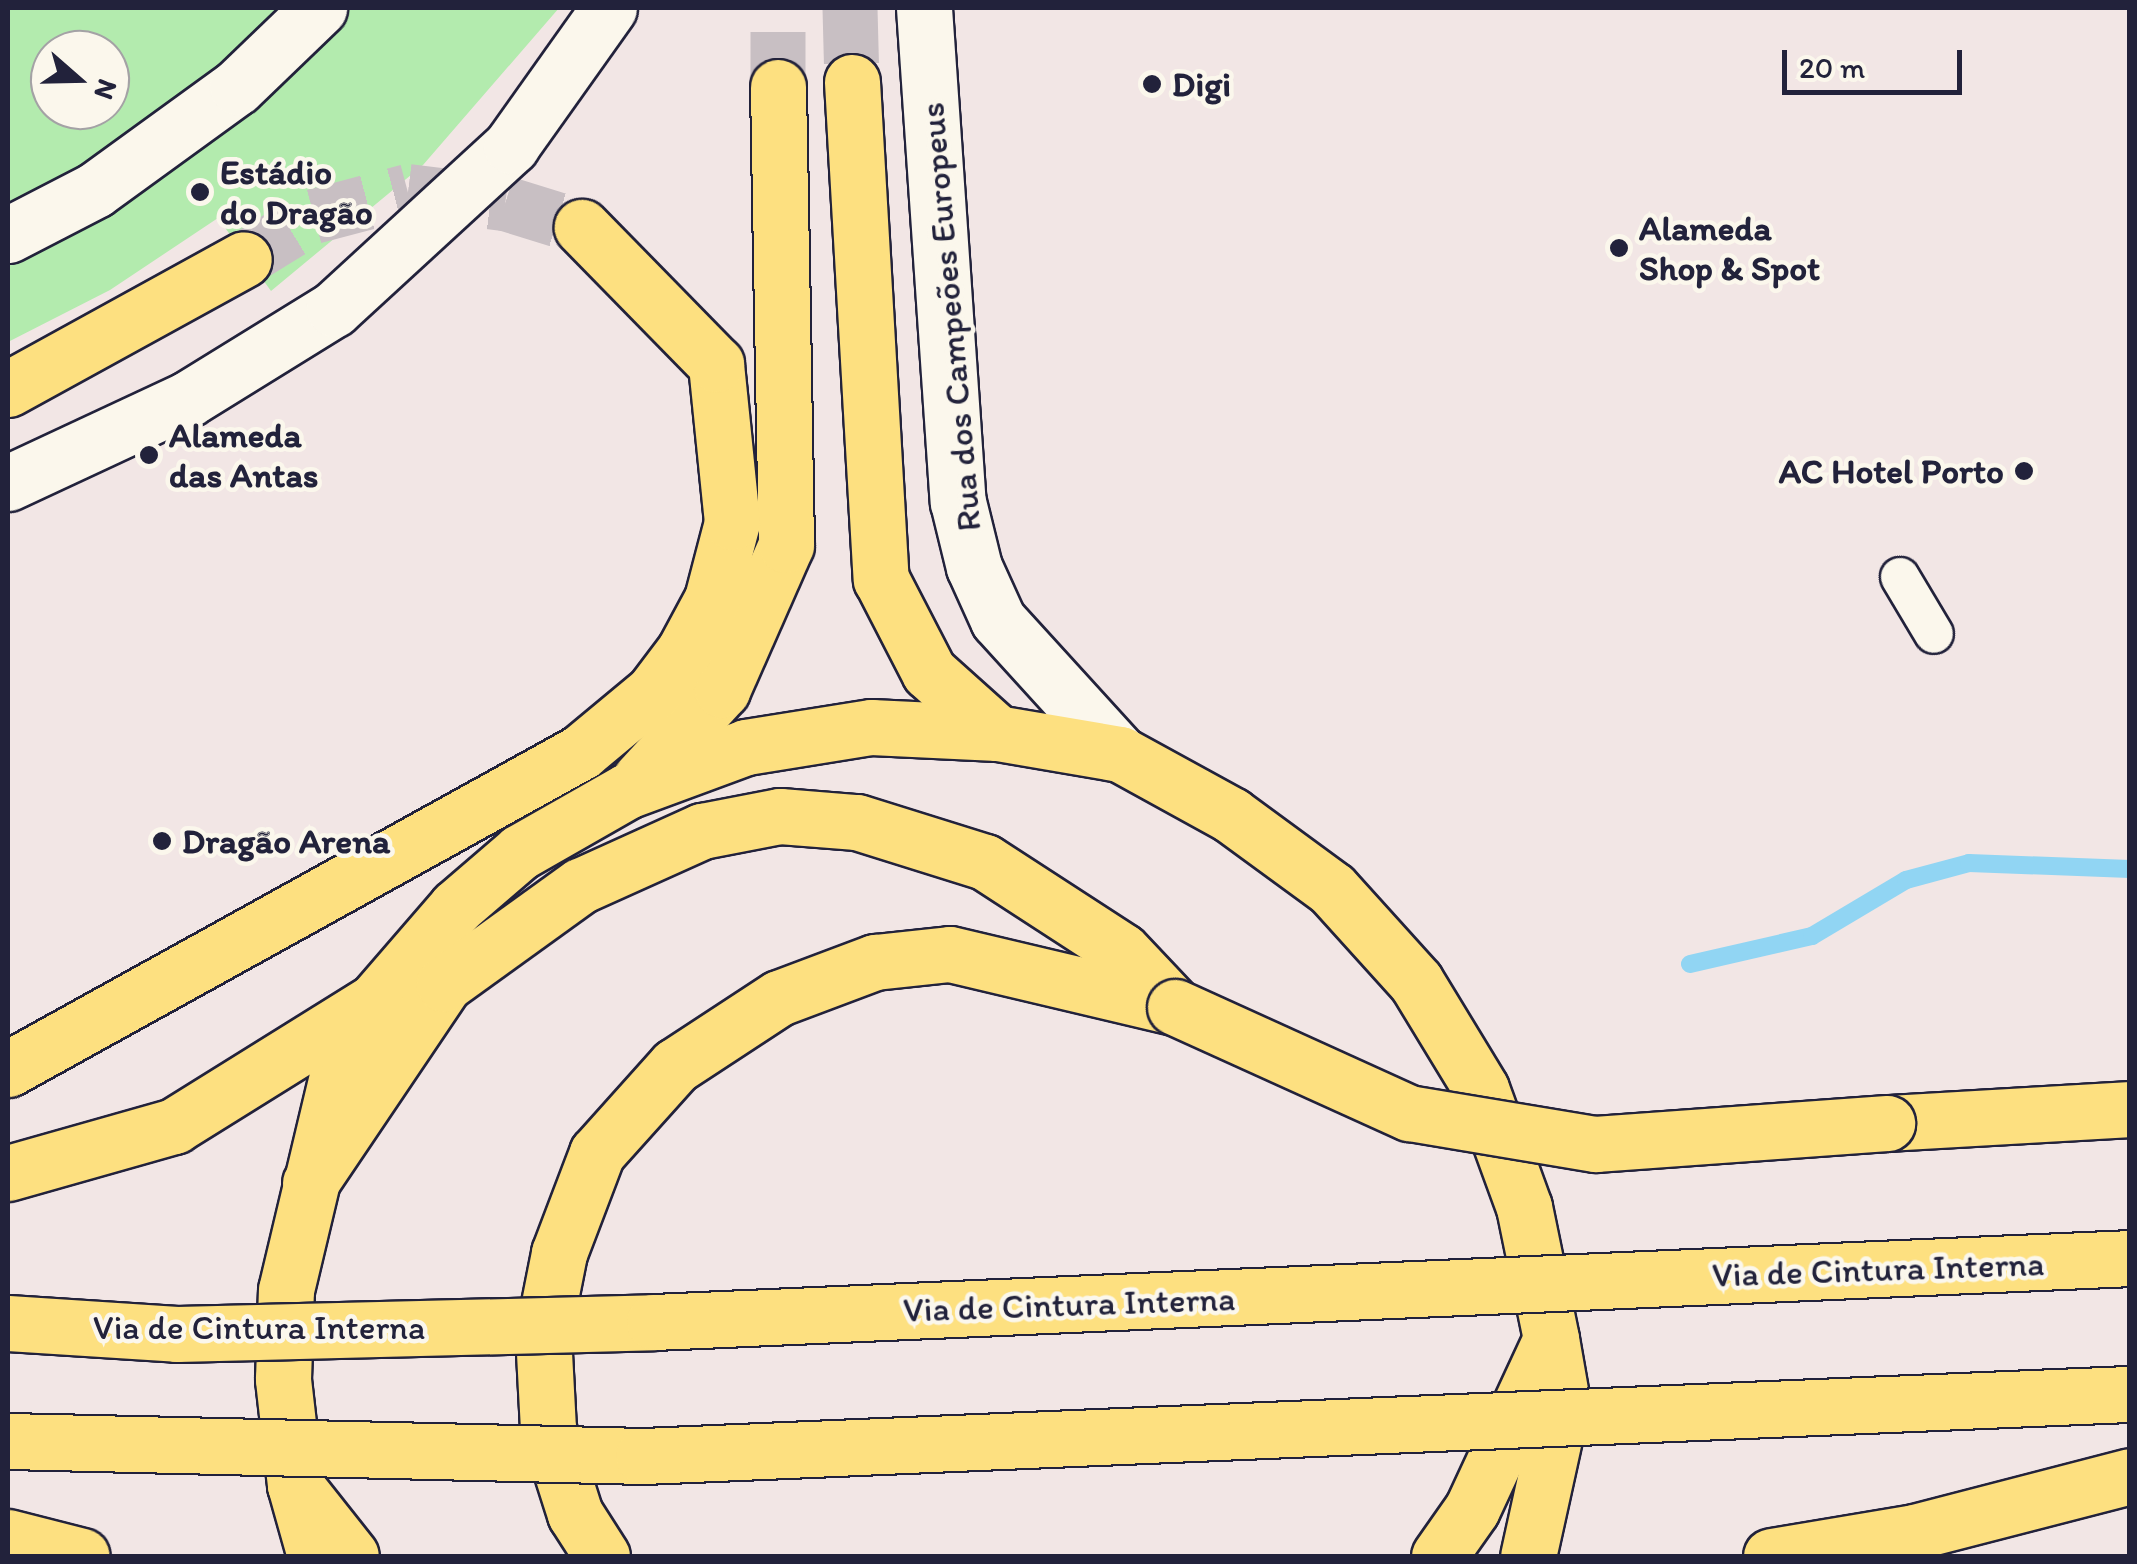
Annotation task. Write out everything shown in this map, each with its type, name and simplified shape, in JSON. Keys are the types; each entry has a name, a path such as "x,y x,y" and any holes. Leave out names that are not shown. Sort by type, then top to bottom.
{"main road":[{"path":"8,235 95,190 221,99 319,8"},
{"path":"8,484 188,398 334,309 511,146 609,8"},
{"name":"Rua dos Campeões Europeus","path":"924,8 958,502 974,568 998,620 1120,754"},
{"path":"852,82 881,579 928,672 996,732"},
{"path":"627,792 722,690 776,577 790,512 778,88"},
{"path":"582,227 716,364 790,512"},
{"path":"8,389 244,259"},
{"path":"8,1069 581,752 653,692 712,599 732,522 716,364"},
{"path":"315,1556 294,1485 283,1380 286,1290 340,1064 375,1002 456,907 520,852 627,792 746,747 871,727 996,732 1120,754 1231,814 1332,890 1416,982 1481,1089 1524,1208 1550,1340 1562,1402 1528,1556"},
{"path":"310,1183 444,984 580,886 702,831 780,816 857,822 985,862 1107,940 1175,1007"},
{"path":"602,1556 575,1514 548,1429 543,1334 559,1253 598,1153 675,1066 779,998 875,962 950,954 1175,1007 1410,1112 1595,1144 2130,1110"},
{"path":"8,1173 174,1126 375,1002"},
{"name":"Via de Cintura Interna","path":"8,1323 177,1334 654,1322 2130,1258"},
{"path":"1439,1556 1472,1509 1550,1340"},
{"path":"8,1441 644,1456 2130,1394"},
{"path":"1771,1556 1891,1544 2130,1476"},
{"path":"294,1485 352,1556"},
{"path":"8,1537 82,1556"}],"lane":[{"path":"1900,577 1934,634"}],"green space":[{"name":"Estádio do Dragão","path":"8,8 559,8 423,165 271,291 218,218 110,290 8,342"}],"waterway":[{"path":"1690,964 1812,936 1906,880 1969,863 2130,869"}],"tunnel":[{"path":"778,8 778,87"},
{"path":"850,8 852,82"},
{"path":"244,259 314,216 408,191 505,203 582,227"}],"place":[{"name":"Digi","path":"1152,84"},
{"name":"Estádio do Dragão","path":"200,192"},
{"name":"Alameda Shop & Spot","path":"1619,248"},
{"name":"Alameda das Antas","path":"149,455"},
{"name":"AC Hotel Porto","path":"2024,471"},
{"name":"Dragão Arena","path":"162,841"}]}
